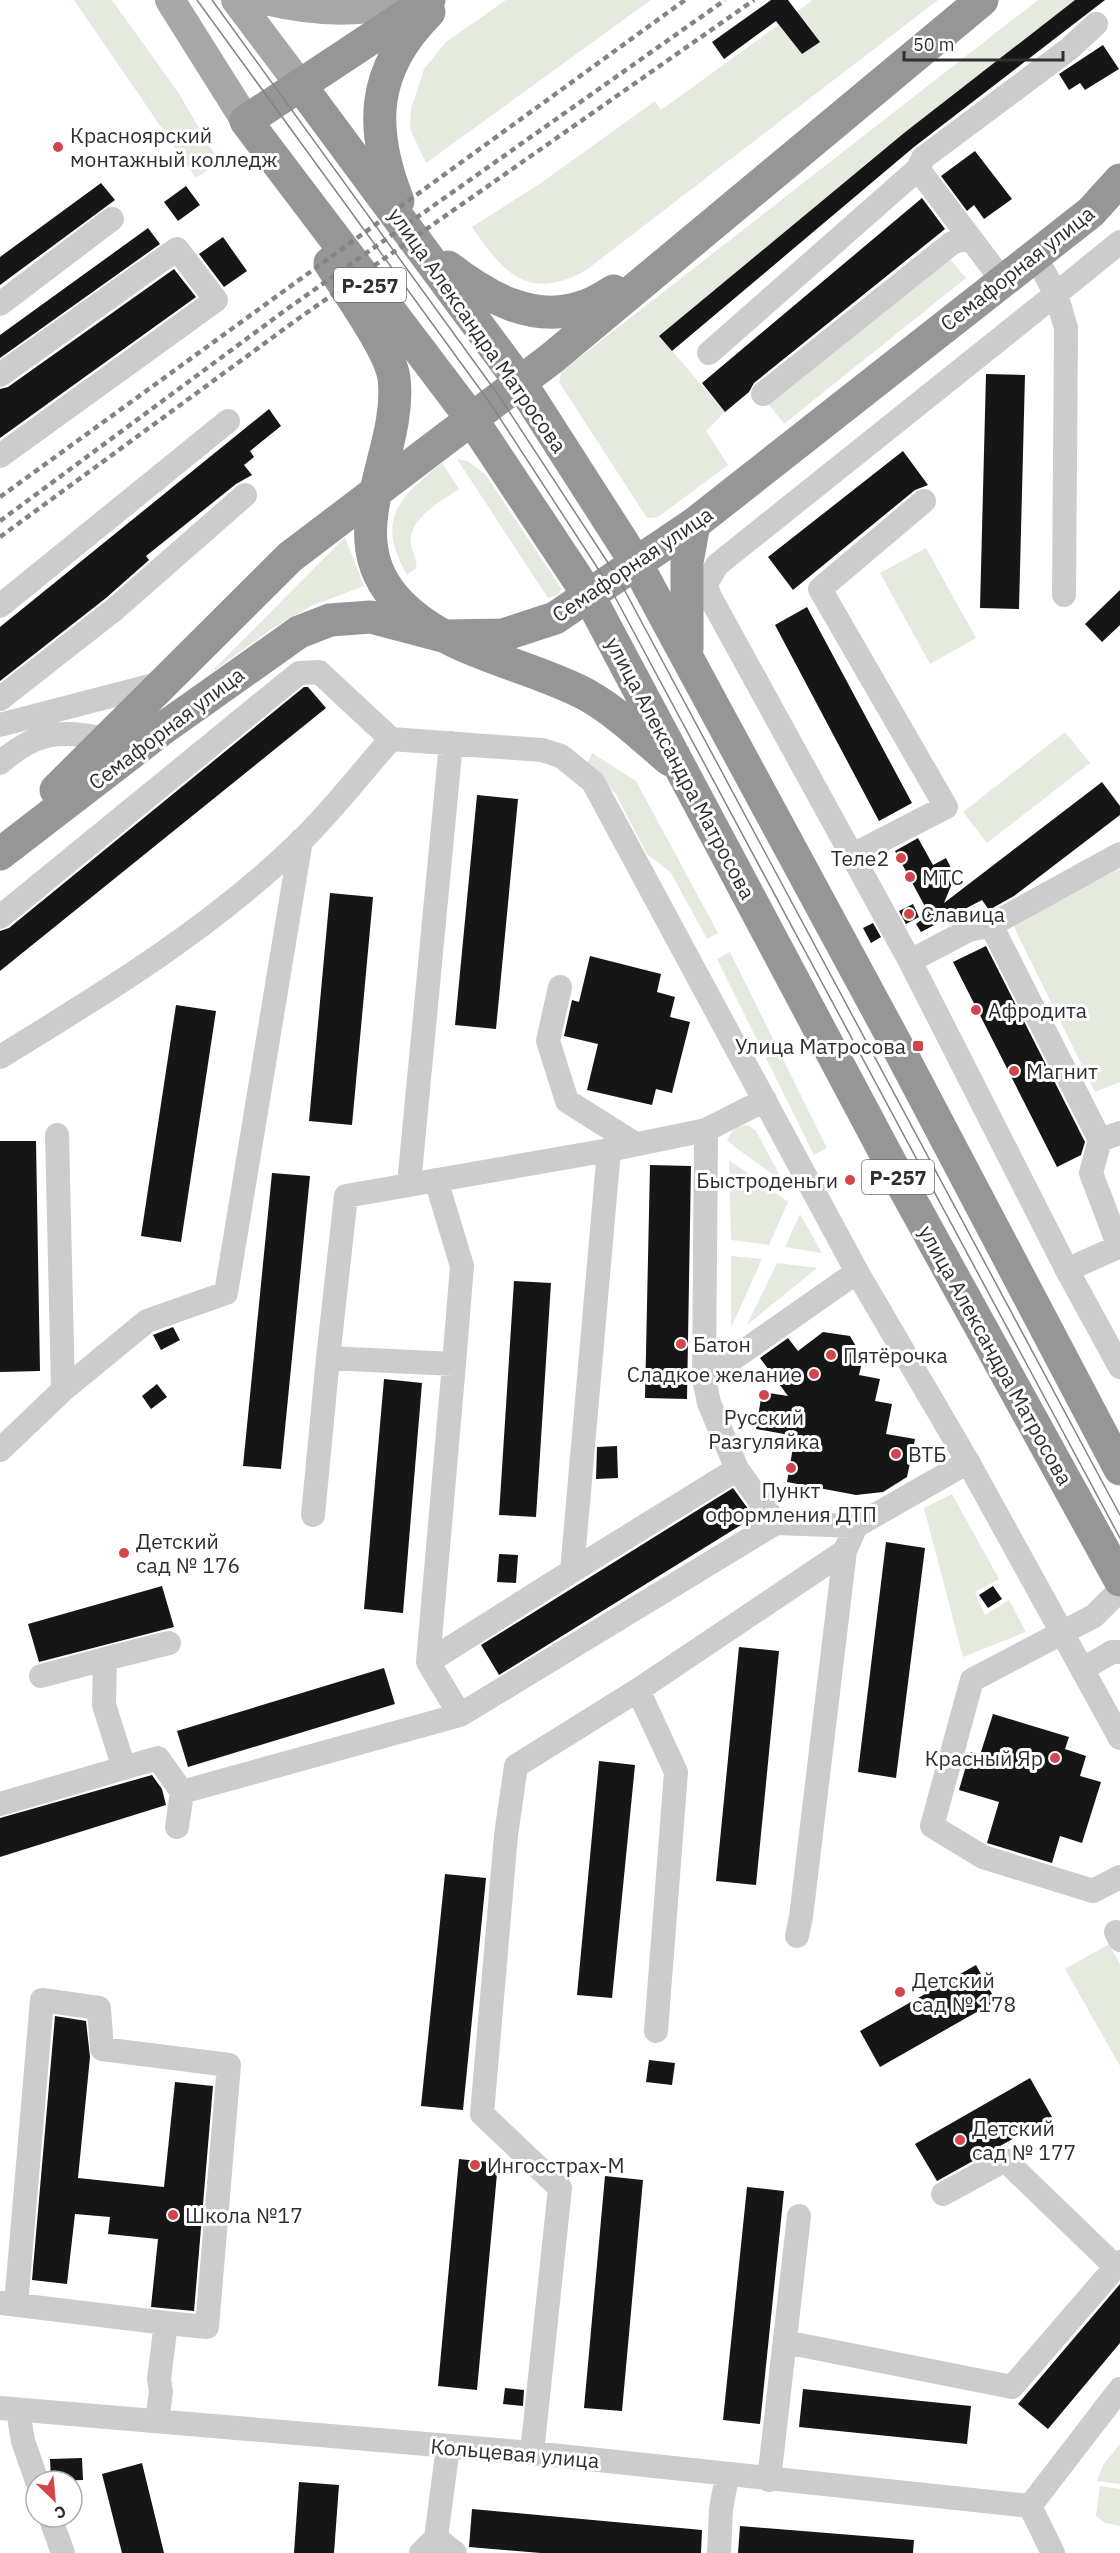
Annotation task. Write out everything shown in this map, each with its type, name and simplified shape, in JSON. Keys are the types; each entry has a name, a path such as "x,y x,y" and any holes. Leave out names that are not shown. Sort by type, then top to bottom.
{"highway":[{"path":"246,121 429,0"},
{"path":"443,0 405,38 387,72 378,111 380,139 389,179 410,230 446,265 492,298 542,312 585,306 668,261"},
{"name":"Семафорная улица","path":"0,849 105,739 290,557 520,382 982,0"},
{"name":"улица Александра Матросова","path":"300,85 410,230 520,382 636,563 687,653 1120,1469"},
{"name":"улица Александра Матросова","path":"246,121 471,418 589,596 897,1175 1120,1580"},
{"path":"269,151 303,218 384,353 393,376 395,404 375,491 369,534 373,560 379,577 395,598 443,636 588,696 682,770"},
{"name":"Семафорная улица","path":"0,854 165,727 299,632 330,620 371,617 443,636 503,635 555,618 694,524 1091,212 1120,180"},
{"path":"687,653 687,562 694,524"}],"main road":[{"name":"улица Александра Матросова","path":"170,0 246,121"},
{"name":"улица Александра Матросова","path":"236,0 300,85"},
{"path":"265,0 304,9 347,12 417,0"}],"street":[{"path":"709,352 918,169 923,158 1069,49 1096,24"},
{"path":"918,169 1002,280"},
{"path":"0,304 112,219"},
{"path":"763,394 952,243 969,237"},
{"name":"Семафорная улица","path":"853,855 709,595 706,584 717,565 1120,242"},
{"path":"0,375 177,249 216,300 0,456"},
{"path":"1035,256 1056,294 1066,328 1064,595"},
{"path":"0,606 228,421"},
{"path":"0,699 115,609 245,495"},
{"path":"924,501 820,589 946,807 853,855 910,961 1067,1270 1120,1367"},
{"path":"0,917 299,673 319,672 391,739 542,750 561,756 593,782 857,1272 969,1462 1120,1738"},
{"path":"0,725 161,683"},
{"path":"0,763 28,740 75,732 105,739"},
{"path":"0,1057 98,997 200,915 302,840 391,739"},
{"path":"409,1184 451,743"},
{"path":"0,1450 63,1390 147,1321 226,1293 302,840"},
{"path":"910,961 969,930 991,925 1120,854"},
{"path":"991,925 1110,1137 1091,1173 1119,1247 1067,1270"},
{"path":"560,987 548,1041 567,1101 635,1144"},
{"path":"313,1515 346,1196 609,1150 706,1130 765,1100"},
{"path":"706,1130 704,1378 709,1403 737,1469 776,1522"},
{"path":"57,1135 63,1390"},
{"path":"572,1571 609,1150"},
{"path":"436,1180 462,1266 428,1662 460,1715"},
{"path":"704,1378 857,1272"},
{"path":"328,1358 454,1364"},
{"path":"182,1792 460,1715 776,1522 856,1526 969,1462"},
{"path":"428,1662 737,1469"},
{"path":"796,1936 801,1917 845,1551 856,1526"},
{"path":"532,2453 560,2188 482,2114 506,1835 516,1766 638,1690 845,1551"},
{"path":"1120,1590 1094,1616 972,1680 932,1826 983,1857 1093,1891 1120,1877"},
{"path":"41,1676 169,1643"},
{"path":"1083,1668 1112,1652 1120,1652"},
{"path":"105,1659 104,1705 124,1768"},
{"path":"638,1690 676,1772 656,2031"},
{"path":"0,1804 159,1758 182,1792 177,1827"},
{"path":"42,2000 99,2008 102,2049 229,2065 207,2327 165,2323 8,2304 42,2000"},
{"path":"785,2342 1012,2387 1118,2265 1005,2160 943,2194"},
{"path":"769,2480 799,2216"},
{"path":"157,2421 165,2323"},
{"path":"1053,2553 1030,2506 1120,2389"},
{"path":"9,2409 33,2469"},
{"name":"Кольцевая улица","path":"9,2409 532,2453 727,2476 1030,2506"},
{"path":"448,2447 428,2546 455,2553"},
{"path":"719,2553 721,2509 727,2476"},
{"path":"54,2529 63,2553"}],"shaded area":[{"path":"74,0 112,0 178,92 219,162 196,178"},
{"path":"506,0 651,0 426,163 410,129 411,109 424,69 446,42"},
{"path":"813,0 938,0 585,271 565,280 547,284 532,283 506,269 483,243 472,227 541,183 655,101 661,110"},
{"path":"1038,0 1075,0 904,133 659,336 725,412 706,431 728,465 658,517 647,518 559,382 562,371"},
{"path":"947,255 966,278 784,424 766,401"},
{"path":"457,459 467,461 485,474 561,588 559,594 548,598"},
{"path":"442,463 459,489 435,505 414,527 411,545 416,568 407,575 393,538 396,511 414,487"},
{"path":"345,537 364,586 311,606 273,628 208,675"},
{"path":"926,548 976,638 930,664 880,573"},
{"path":"1065,732 1090,763 987,843 963,812"},
{"path":"592,753 636,781 718,933 707,939 671,873 647,854 615,793 587,764"},
{"path":"1120,869 1120,1082 1095,1092 1011,921"},
{"path":"730,952 827,1148 814,1155 717,959"},
{"path":"748,1125 756,1131 784,1183 727,1141 735,1129"},
{"path":"729,1160 788,1202 769,1245 731,1240"},
{"path":"800,1214 822,1253 785,1247"},
{"path":"731,1256 762,1259 731,1328"},
{"path":"777,1263 817,1268 747,1325"},
{"path":"952,1494 999,1579 975,1592 985,1615 1009,1600 1026,1632 963,1657 924,1508"},
{"path":"1109,1944 1120,1964 1120,2066 1065,1969"},
{"path":"1120,2444 1120,2484 1097,2481 1103,2465"},
{"path":"1100,2486 1120,2489 1120,2526 1105,2523 1096,2516"}],"building":[{"path":"771,0 788,0 820,42 802,54 776,21 724,59 712,42"},
{"path":"1075,0 1105,0 914,147 672,351 659,336 904,133"},
{"path":"1103,45 1119,69 1085,90 1080,83 1069,90 1059,74"},
{"path":"975,151 1012,199 984,219 974,205 967,211 941,176"},
{"path":"101,183 115,200 0,285 0,257"},
{"path":"186,186 200,205 178,221 164,202"},
{"path":"922,198 945,229 754,383 749,392 725,412 702,383"},
{"path":"148,228 160,244 0,358 0,335"},
{"path":"223,237 247,271 224,287 199,254"},
{"path":"174,269 196,297 0,438 0,389 8,387"},
{"path":"986,374 1025,375 1019,609 980,608"},
{"path":"269,409 281,426 250,451 254,457 244,465 252,475 236,484 146,556 149,560 106,598 0,681 0,627"},
{"path":"903,451 928,485 915,490 793,590 768,557"},
{"path":"1120,590 1120,625 1102,642 1085,624"},
{"path":"807,607 912,803 879,821 775,625"},
{"path":"304,687 308,687 326,708 0,971 0,931 9,928"},
{"path":"1102,782 1120,806 1120,815 1014,896 989,910 982,900 921,932 916,924 929,914 895,851 918,838 933,865 946,858 955,876 944,903"},
{"path":"477,795 518,799 496,1029 455,1025"},
{"path":"330,893 373,897 352,1125 309,1121"},
{"name":"Славица","path":"913,904 919,917 906,924 899,911"},
{"path":"873,923 881,937 871,943 863,928"},
{"path":"986,946 1085,1142 1081,1155 1057,1167 953,962"},
{"path":"590,956 661,974 657,992 675,997 670,1017 690,1022 672,1093 656,1089 652,1105 587,1090 598,1044 564,1036 572,1000 579,1002"},
{"path":"176,1005 216,1011 181,1242 141,1236"},
{"path":"0,1141 36,1141 40,1371 0,1372"},
{"path":"650,1165 691,1166 687,1399 645,1398"},
{"path":"272,1173 310,1176 281,1469 243,1466"},
{"path":"514,1281 551,1283 536,1517 499,1515"},
{"path":"173,1327 180,1340 161,1350 153,1335"},
{"path":"823,1332 850,1336 863,1358 859,1375 880,1379 875,1401 892,1404 886,1434 915,1439 907,1477 883,1492 856,1495 787,1482 795,1436 756,1429 762,1392 788,1396 760,1358 788,1338 798,1351"},
{"path":"384,1379 422,1383 403,1613 364,1609"},
{"path":"157,1384 167,1397 151,1409 142,1396"},
{"path":"617,1446 618,1478 596,1479 597,1447"},
{"path":"733,1488 754,1517 499,1675 481,1645"},
{"path":"886,1542 925,1548 896,1778 858,1772"},
{"path":"499,1554 518,1555 516,1583 497,1582"},
{"path":"162,1586 174,1627 39,1662 28,1624"},
{"path":"993,1586 1002,1599 988,1608 979,1595"},
{"path":"739,1647 779,1651 756,1885 716,1881"},
{"path":"384,1668 395,1704 188,1767 177,1731"},
{"path":"993,1714 1069,1737 1065,1749 1086,1756 1080,1776 1101,1782 1082,1843 1060,1836 1052,1863 987,1843 999,1802 959,1790 970,1752 980,1755"},
{"path":"599,1761 635,1765 612,1998 577,1995"},
{"path":"152,1775 162,1789 166,1805 0,1857 0,1818"},
{"path":"445,1874 486,1878 463,2110 421,2106"},
{"path":"976,1965 996,2001 880,2067 860,2031"},
{"path":"55,2016 86,2021 90,2057 78,2178 164,2187 175,2082 213,2086 194,2311 151,2307 158,2239 108,2234 110,2217 75,2214 67,2284 32,2280"},
{"path":"649,2060 675,2063 672,2085 646,2082"},
{"path":"1030,2078 1052,2117 937,2181 915,2144"},
{"path":"459,2159 498,2163 477,2390 438,2386"},
{"path":"605,2176 643,2180 622,2411 584,2408"},
{"path":"747,2187 784,2191 760,2424 723,2420"},
{"path":"1120,2284 1120,2343 1048,2429 1018,2404"},
{"path":"505,2388 524,2390 523,2406 503,2404"},
{"path":"803,2389 971,2406 967,2444 799,2427"},
{"path":"82,2458 82,2469 50,2469 50,2459"},
{"path":"142,2463 164,2553 122,2553 102,2474"},
{"path":"299,2482 339,2485 334,2553 294,2553"},
{"path":"472,2509 702,2530 701,2553 541,2553 469,2547"},
{"path":"740,2526 914,2540 913,2553 738,2553"}],"tram line":[{"path":"197,0 490,403 608,584 1120,1538"},
{"path":"212,0 499,396 618,578 1120,1515"}],"railway":[{"path":"0,497 685,0"},
{"path":"0,521 287,309 725,0"},
{"path":"0,537 295,321 754,0"}],"place":[{"name":"Красноярский монтажный колледж","path":"58,147"},
{"name":"Теле2","path":"901,858"},
{"name":"МТС","path":"910,877"},
{"name":"Славица","path":"909,914"},
{"name":"Афродита","path":"976,1010"},
{"name":"Улица Матросова","path":"918,1046"},
{"name":"Магнит","path":"1014,1071"},
{"name":"Быстроденьги","path":"850,1180"},
{"name":"Батон","path":"681,1344"},
{"name":"Пятёрочка","path":"831,1355"},
{"name":"Сладкое желание","path":"814,1374"},
{"name":"Русский Разгуляйка","path":"764,1395"},
{"name":"ВТБ","path":"896,1454"},
{"name":"Пункт оформления ДТП","path":"791,1468"},
{"name":"Детский сад № 176","path":"124,1553"},
{"name":"Красный Яр","path":"1055,1758"},
{"name":"Детский сад № 178","path":"900,1992"},
{"name":"Детский сад № 177","path":"960,2140"},
{"name":"Ингосстрах-М","path":"475,2165"},
{"name":"Школа №17","path":"173,2215"}]}
